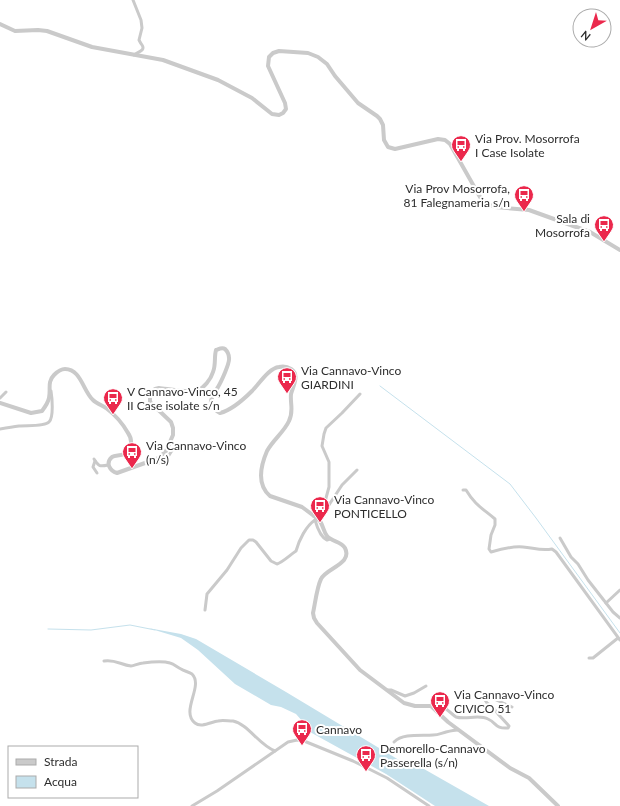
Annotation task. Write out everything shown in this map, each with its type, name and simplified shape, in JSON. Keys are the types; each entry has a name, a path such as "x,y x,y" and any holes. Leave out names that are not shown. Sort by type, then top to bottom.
{"street":[{"path":"133,0 141,20 142,28 139,40 143,47 142,51 135,53 134,55"},
{"path":"0,24 15,31 47,31 92,47 163,60 218,80 252,98 272,114 279,115 286,109 285,103 268,66 269,57 273,53 279,51 308,53 318,57 327,64 335,76 358,103 380,119 383,125 384,140 388,147 395,150 438,140 445,140 450,144 480,197 486,203 495,207 529,210 590,232 620,250"},
{"path":"108,465 113,472 117,473 161,457 166,451 173,428 171,422 150,402 151,393 155,389 159,388 193,392 199,390 212,375 216,350 221,348 224,349 230,358 222,380 211,401 212,406 220,413 237,405 274,368 289,368 296,376 291,395 292,412 289,422 268,450 261,470 261,481 266,493 270,496 275,499 302,507 321,522 325,534 330,539 344,546 347,554 340,565 324,574 320,580 313,613 314,618 360,670 404,703 415,706 431,706 435,702 456,716 462,718 489,719 496,726 501,728 508,728 509,726 485,700 487,698 494,699 512,707"},
{"path":"0,403 31,413 42,411 50,396 50,380 61,370 67,369 73,371 77,374 90,398 106,408 115,416 131,437 130,447 124,454 111,458 108,465"},
{"path":"0,429 19,426 44,425 48,423 52,412 50,385"},
{"path":"0,398 6,392"},
{"path":"324,511 330,476 329,462 322,446 324,434 326,428 360,394"},
{"path":"155,459 160,464 176,446 181,444 203,450 210,443"},
{"path":"97,473 92,467 94,460 98,465 108,465"},
{"path":"205,610 207,594 227,570 244,544 249,540 253,540 271,561 277,564 280,563 296,551 299,541 310,523 327,508 342,485 356,470"},
{"path":"463,490 466,490 474,502 495,519 495,525 491,535 490,552 513,547 545,550 552,549 556,552 619,639 593,658 589,658"},
{"path":"560,538 588,580 613,612 620,618"},
{"path":"606,603 620,590"},
{"path":"104,661 110,660 132,666 142,663 170,663 190,673 196,682 196,686 190,708 190,717 196,724 200,725 219,720 236,722 247,729 269,749 274,751"},
{"path":"386,690 391,690 405,696 426,686"},
{"path":"431,706 448,722 510,768 528,778 558,806"},
{"path":"394,742 396,739 403,737 435,735 459,730"},
{"path":"192,806 217,791 274,751 292,741 297,740 304,741 353,761 387,778 429,806"}],"water":[{"path":"148,628 181,634 196,639 399,760 424,769 489,806 435,806 386,774 310,732 296,714 281,707 271,705 235,684 198,650 181,638"}],"waterway":[{"path":"380,386 510,484 620,633"},
{"path":"48,629 91,630 130,625 155,630"}],"place":[{"name":"Via Prov. Mosorrofa I Case Isolate","path":"461,162"},
{"name":"Via Prov Mosorrofa, 81 Falegnameria s/n","path":"524,212"},
{"name":"Sala di Mosorrofa","path":"604,242"},
{"name":"Via Cannavo-Vinco GIARDINI","path":"287,394"},
{"name":"V Cannavo-Vinco, 45 II Case isolate s/n","path":"113,415"},
{"name":"Via Cannavo-Vinco (n/s)","path":"132,469"},
{"name":"Via Cannavo-Vinco PONTICELLO","path":"320,523"},
{"name":"Via Cannavo-Vinco CIVICO 51","path":"440,718"},
{"name":"Cannavo","path":"302,746"},
{"name":"Demorello-Cannavo Passerella (s/n)","path":"366,772"}]}
